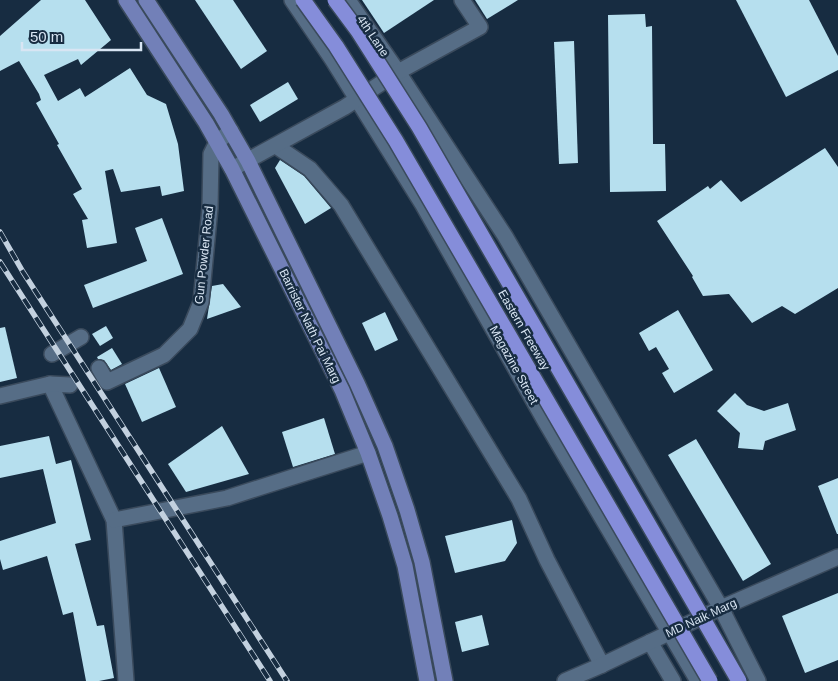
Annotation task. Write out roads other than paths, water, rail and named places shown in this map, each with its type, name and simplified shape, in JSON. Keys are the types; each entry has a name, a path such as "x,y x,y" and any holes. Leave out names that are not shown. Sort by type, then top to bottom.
{"highway":[{"name":"Eastern Freeway","path":"302,0 336,46 396,141 710,681"},
{"name":"Eastern Freeway","path":"335,0 358,31 419,128 739,681"}],"main road":[{"name":"Barrister Nath Pai Marg","path":"126,0 217,142 232,169 342,390 368,453 405,566 428,681"},
{"name":"Barrister Nath Pai Marg","path":"146,0 231,131 248,161 357,383 385,446 407,510 422,562 445,681"}],"street":[{"name":"Magazine Street","path":"292,0 423,205 545,421 698,681"},
{"name":"4th Lane","path":"348,0 398,72 505,236 721,608"},
{"path":"232,169 276,146 357,99 398,72 480,27 462,0"},
{"path":"217,142 231,131"},
{"name":"Gun Powder Road","path":"99,368 107,382 164,355 190,329 201,302 210,208 211,154 217,142"},
{"path":"276,146 310,169 341,205 519,499 547,560 602,665"},
{"path":"52,354 81,337"},
{"path":"50,384 114,520 126,681"},
{"path":"0,396 50,384 70,385"},
{"path":"114,520 227,498 368,453"},
{"name":"MD Naik Marg","path":"565,681 721,608 838,557"},
{"path":"721,608 758,681"},
{"path":"650,642 673,681"}],"railway":[{"path":"0,232 23,272 287,681"},
{"path":"0,262 270,681"}]}
